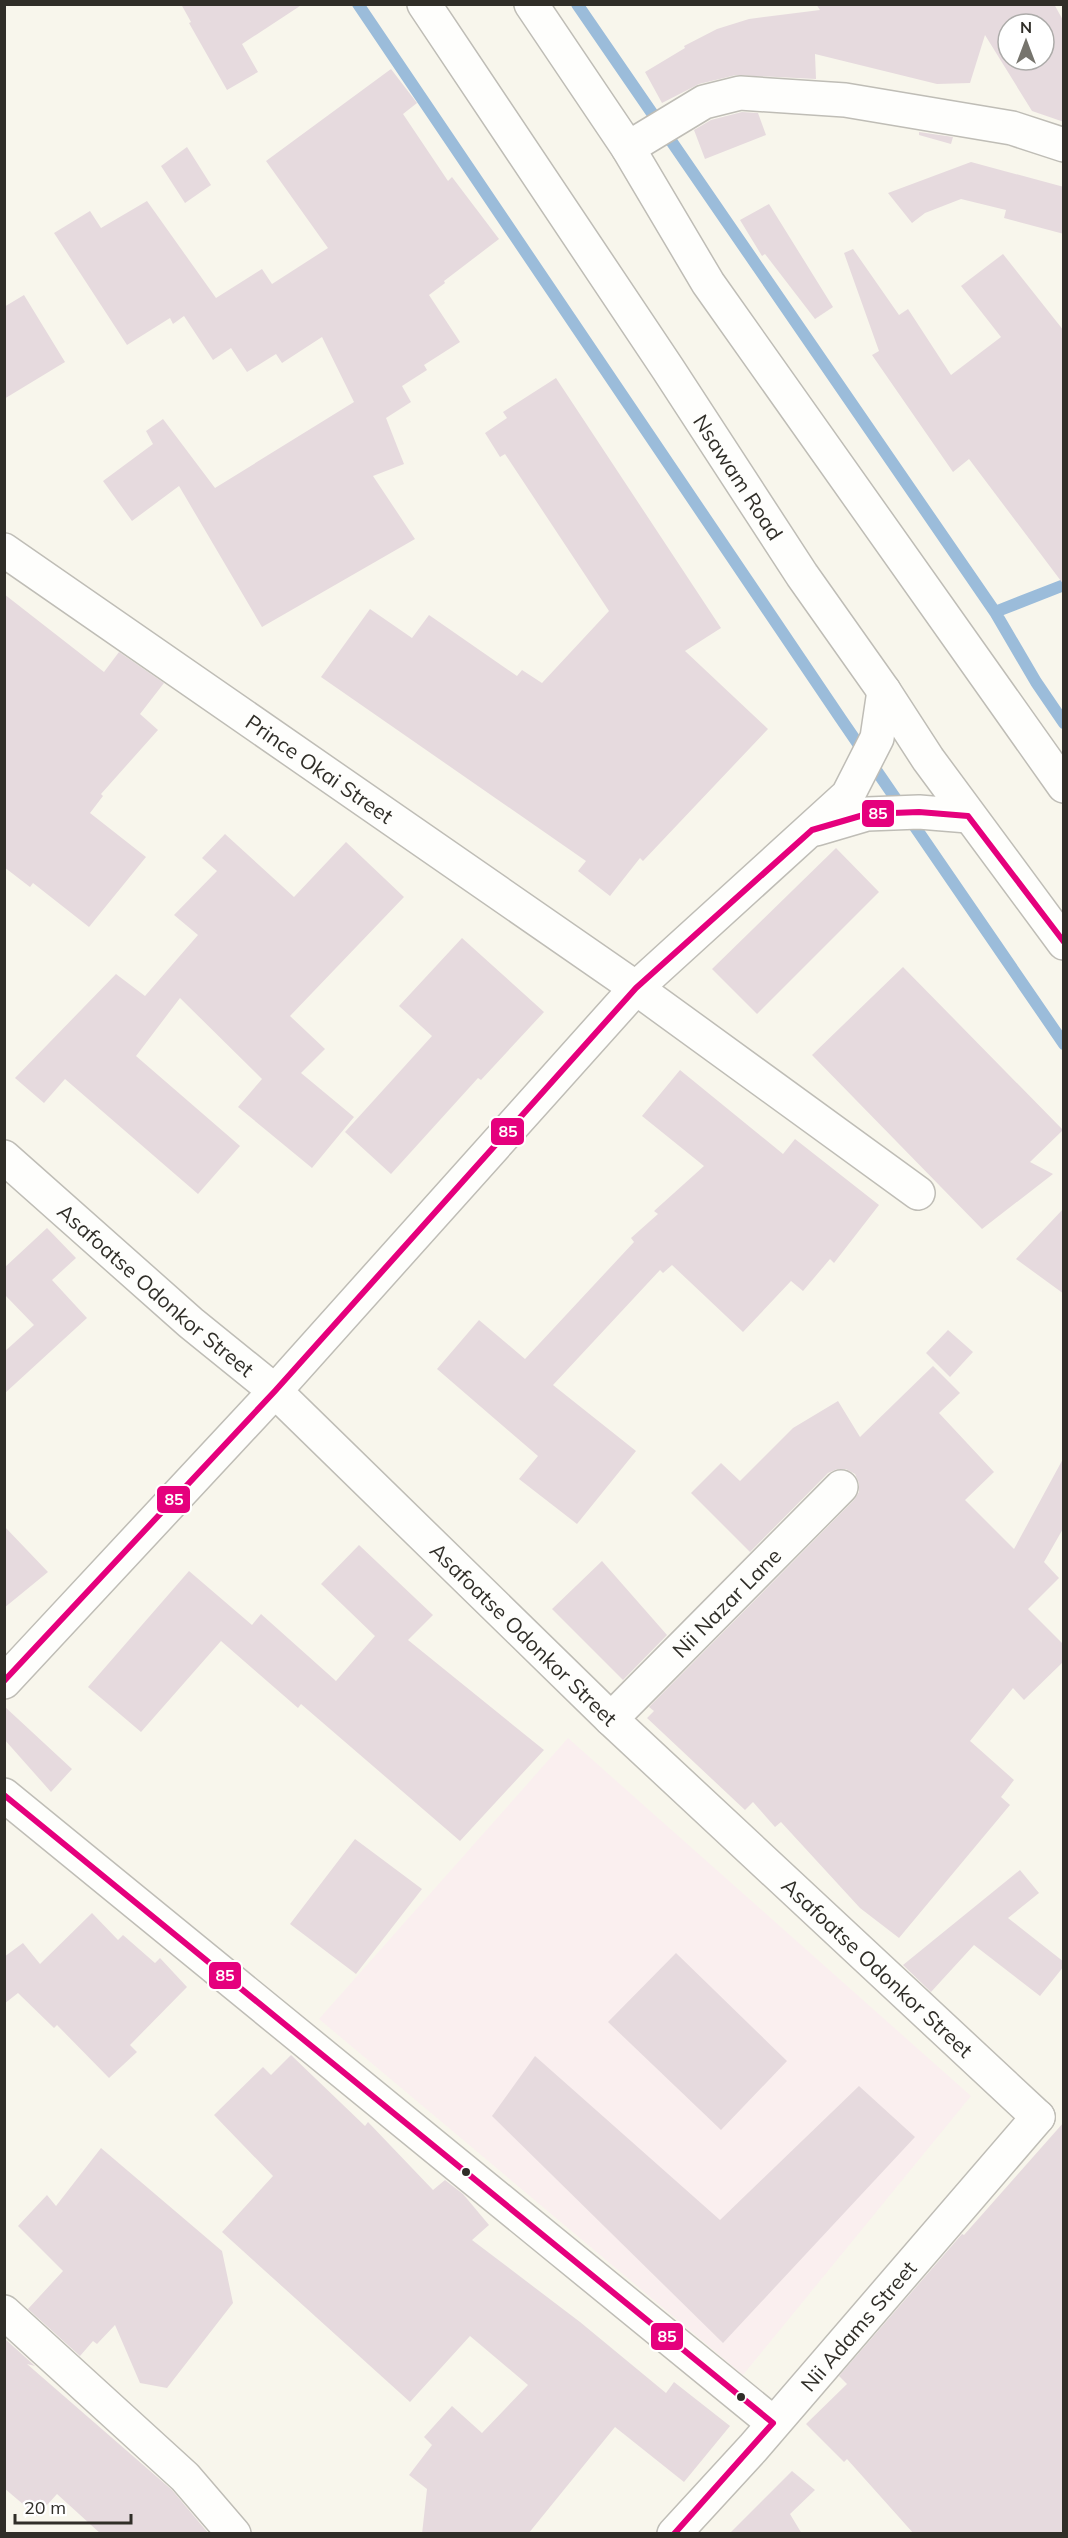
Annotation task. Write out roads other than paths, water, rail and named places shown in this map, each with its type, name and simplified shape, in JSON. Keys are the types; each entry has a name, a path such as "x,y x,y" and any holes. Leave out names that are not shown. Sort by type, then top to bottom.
{"main road":[{"name":"Nsawam Road","path":"424,4 802,574 968,816 1064,943"},
{"path":"531,4 628,148 708,283 1064,786"},
{"path":"628,148 704,102 740,93 845,100 1012,128 1064,145"},
{"name":"Prince Okai Street","path":"4,550 636,988 918,1192"},
{"path":"4,1682 275,1391 636,988 848,795 877,738 884,691"},
{"path":"812,830 867,814 919,812 968,816"},
{"name":"Asafoatse Odonkor Street","path":"4,1157 191,1323 275,1391 611,1719 1051,2115"},
{"name":"Nii Nazar Lane","path":"611,1719 842,1487"},
{"path":"4,1795 773,2424"},
{"name":"Nii Adams Street","path":"674,2534 1051,2115"},
{"path":"4,2312 185,2477 234,2534"}],"waterway":[{"path":"358,4 841,719 1064,1044"},
{"path":"577,4 995,612 1036,682 1064,723"},
{"path":"995,612 1064,585"}]}
